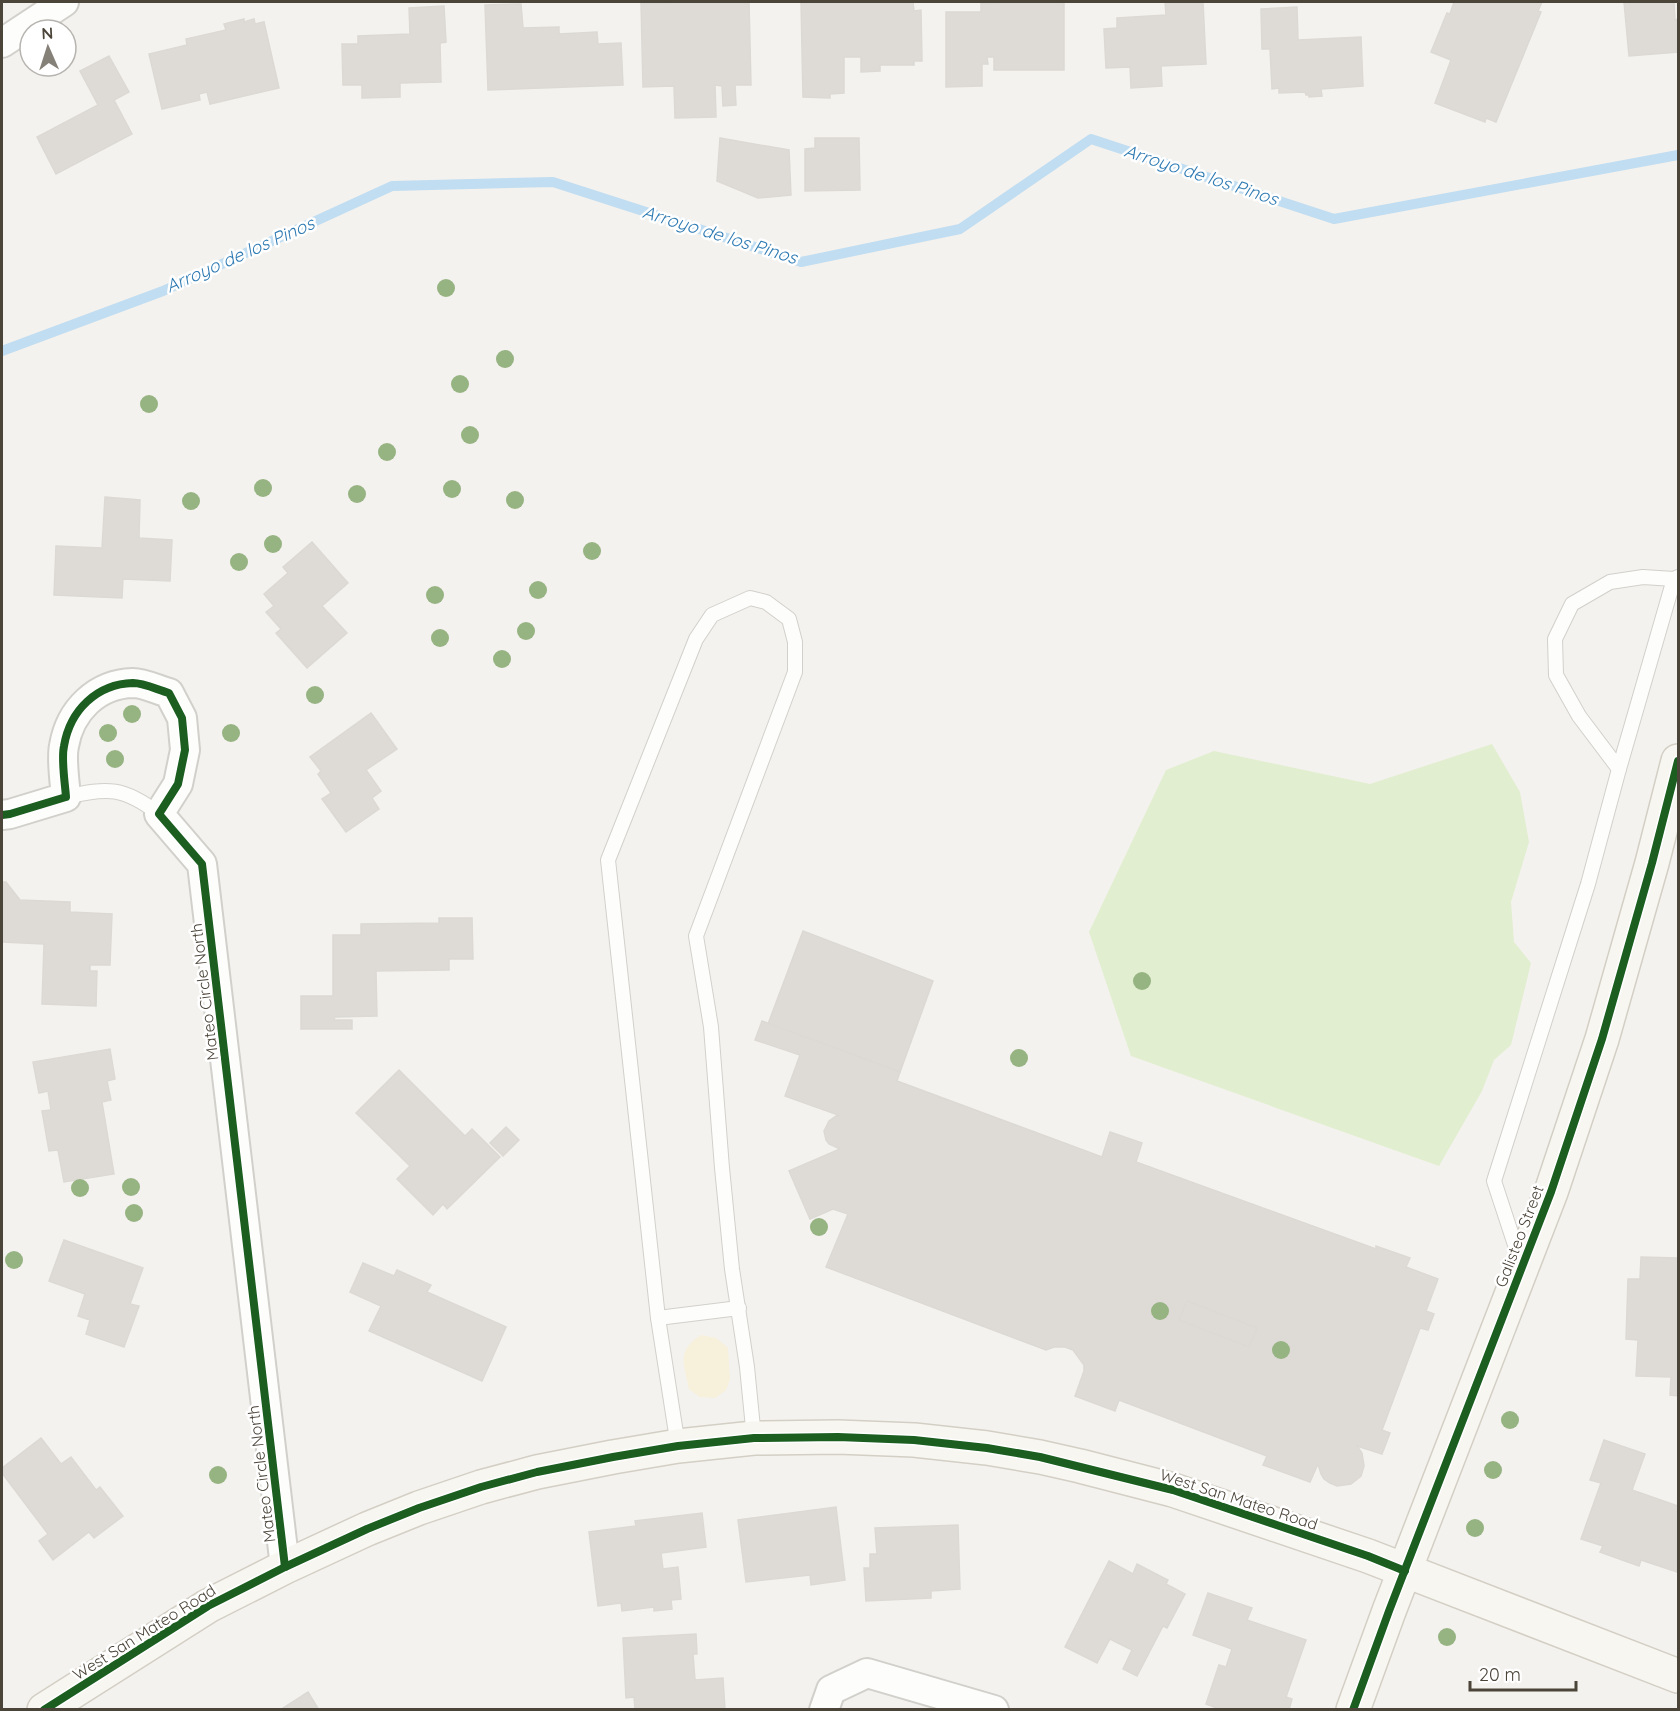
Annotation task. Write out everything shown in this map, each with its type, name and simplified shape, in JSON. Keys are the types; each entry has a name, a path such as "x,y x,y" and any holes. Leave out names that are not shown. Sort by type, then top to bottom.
{"street":[{"path":"2,44 64,2"},
{"path":"2,815 66,797 63,747 81,705 108,686 135,683 169,693 182,718 185,750 178,784 159,814"},
{"name":"Galisteo Street","path":"1353,1710 1551,1192 1602,1039 1678,761"},
{"name":"Mateo Circle North","path":"159,814 202,864 285,1567"},
{"name":"West San Mateo Road","path":"44,1710 208,1606 285,1567 419,1508 481,1487 559,1468 678,1446 754,1438 838,1437 914,1440 1040,1457 1173,1490 1368,1556 1678,1676"},
{"path":"824,1710 831,1690 867,1673 994,1710"}],"lane":[{"path":"1522,1268 1494,1181 1588,884 1619,769 1676,578 1643,577 1610,582 1572,604 1555,639 1556,675 1579,716 1619,769"},
{"path":"678,1446 658,1318 608,860 696,639 712,615 750,598 766,602 789,619 795,642 795,672 696,936 711,1027 732,1269 747,1367 754,1438"},
{"path":"66,797 96,790 123,793 141,800 159,814"},
{"path":"658,1318 739,1308"}],"green space":[{"path":"1492,744 1520,792 1529,842 1511,902 1514,942 1531,963 1511,1045 1494,1060 1482,1091 1439,1166 1131,1056 1089,932 1166,770 1214,751 1370,784"}],"sand":[{"path":"701,1335 716,1338 728,1348 730,1379 726,1390 715,1398 700,1397 689,1389 684,1365 685,1352"}],"building":[{"path":"749,2 751,85 735,85 736,105 723,106 722,86 715,85 716,117 675,118 674,86 643,87 641,3"},
{"path":"801,2 913,2 914,11 921,10 922,61 914,61 914,65 880,65 880,71 861,72 861,57 844,57 844,93 830,94 830,98 803,97"},
{"path":"1064,2 1064,70 994,70 994,57 987,57 988,64 982,64 982,86 946,87 946,12 981,12 981,3"},
{"path":"1165,2 1203,2 1206,64 1161,66 1162,86 1131,88 1130,67 1106,68 1104,29 1117,28 1117,18 1166,15"},
{"path":"1454,2 1542,2 1538,11 1541,12 1496,122 1486,118 1485,122 1435,103 1451,60 1431,52"},
{"path":"1624,2 1674,2 1675,20 1678,19 1678,52 1629,56"},
{"path":"521,4 523,28 559,27 559,34 597,32 598,44 621,43 623,85 488,90 485,5"},
{"path":"444,6 446,42 440,43 441,82 400,83 400,97 362,98 362,85 343,85 342,44 358,44 358,36 410,34 409,8"},
{"path":"1297,7 1298,40 1361,37 1363,86 1321,89 1322,96 1309,97 1305,92 1279,93 1279,88 1272,89 1270,49 1262,49 1261,9"},
{"path":"244,19 244,22 254,19 255,24 264,22 279,88 210,104 207,92 199,94 200,100 162,109 149,54 187,45 186,39 226,30 224,24"},
{"path":"109,56 129,92 114,100 132,134 56,174 37,137 98,105 80,71"},
{"path":"720,138 789,150 791,195 758,198 717,181"},
{"path":"815,138 859,138 860,190 805,191 805,149 815,148"},
{"path":"105,497 140,500 139,538 172,540 170,581 123,579 122,598 54,595 56,546 102,548"},
{"path":"312,542 348,583 322,606 347,633 307,668 276,633 281,629 266,612 274,606 264,594 288,573 283,567"},
{"path":"371,713 397,749 366,770 381,791 372,798 379,809 346,832 322,799 331,793 318,774 321,771 310,757"},
{"path":"2,882 6,882 20,900 70,902 70,912 112,914 110,965 90,965 90,971 97,971 96,1006 42,1004 44,944 2,942"},
{"path":"439,918 472,918 473,959 449,959 449,970 376,971 377,1016 335,1017 334,1020 352,1020 352,1029 301,1029 301,996 333,996 333,935 361,935 361,924 439,923"},
{"path":"803,931 933,981 900,1072 768,1024"},
{"path":"762,1021 900,1072 897,1081 1102,1157 1110,1132 1142,1143 1136,1162 1376,1249 1376,1246 1410,1258 1406,1267 1438,1279 1426,1311 1434,1314 1428,1330 1420,1328 1382,1430 1390,1433 1382,1454 1357,1446 1362,1453 1364,1466 1361,1476 1351,1484 1337,1486 1330,1483 1324,1479 1318,1464 1310,1482 1263,1465 1267,1456 1119,1400 1115,1411 1075,1396 1084,1365 1073,1350 1054,1347 1046,1350 826,1267 848,1214 833,1209 810,1219 789,1171 840,1149 829,1144 824,1131 829,1121 836,1116 841,1116 785,1096 800,1055 755,1040"},
{"path":"110,1049 115,1079 107,1081 111,1100 102,1102 114,1174 64,1182 58,1150 49,1151 42,1111 51,1110 48,1091 39,1093 33,1062"},
{"path":"399,1070 465,1136 472,1129 500,1157 447,1209 443,1204 433,1215 397,1179 410,1166 356,1113"},
{"path":"506,1127 519,1140 503,1156 490,1143"},
{"path":"64,1240 143,1268 130,1304 139,1306 124,1347 86,1334 90,1320 78,1316 85,1294 49,1281"},
{"path":"1641,1257 1678,1258 1678,1396 1670,1395 1671,1377 1636,1376 1638,1340 1626,1339 1628,1279 1640,1279"},
{"path":"363,1263 394,1276 397,1270 431,1285 427,1292 506,1327 482,1381 369,1331 381,1306 350,1292"},
{"path":"1187,1301 1257,1328 1249,1347 1179,1320"},
{"path":"41,1438 61,1464 71,1457 96,1490 100,1487 123,1516 94,1538 89,1532 53,1560 39,1541 48,1534 2,1473 2,1468"},
{"path":"1604,1440 1645,1454 1632,1490 1678,1506 1677,1572 1641,1560 1639,1566 1600,1552 1603,1546 1581,1539 1601,1483 1590,1480"},
{"path":"836,1507 845,1580 811,1585 810,1575 746,1582 738,1520"},
{"path":"702,1513 706,1547 661,1553 663,1569 678,1567 681,1599 671,1600 672,1609 654,1611 654,1607 622,1611 621,1603 598,1606 589,1532 636,1526 635,1521"},
{"path":"958,1525 960,1589 931,1591 931,1598 866,1601 864,1568 870,1568 870,1554 877,1554 875,1528"},
{"path":"1109,1561 1133,1574 1137,1564 1168,1580 1166,1584 1185,1594 1167,1628 1163,1626 1137,1676 1123,1669 1132,1650 1110,1639 1097,1663 1065,1647"},
{"path":"1208,1593 1252,1608 1247,1620 1306,1640 1286,1697 1292,1699 1289,1710 1222,1710 1206,1704 1219,1665 1226,1667 1232,1649 1193,1635"},
{"path":"696,1634 697,1654 693,1654 695,1680 723,1678 725,1710 635,1710 634,1697 626,1698 623,1638"},
{"path":"308,1692 319,1710 280,1710"}],"waterway":[{"name":"Arroyo de los Pinos","path":"2,351 163,291 392,186 553,182 801,262 960,229 1091,139 1334,219 1678,155"}],"cycle path":[{"path":"2,815 66,797 64,746 72,721 87,701 108,688 133,683 169,693 182,718 185,750 178,784 159,814 202,864 285,1567"},
{"path":"1353,1710 1551,1192 1602,1039 1652,863 1678,761"},
{"path":"44,1710 208,1606 285,1567 419,1508 481,1487 537,1472 678,1446 754,1438 838,1437 914,1440 987,1448 1040,1457 1173,1490 1368,1556 1405,1571"}]}
